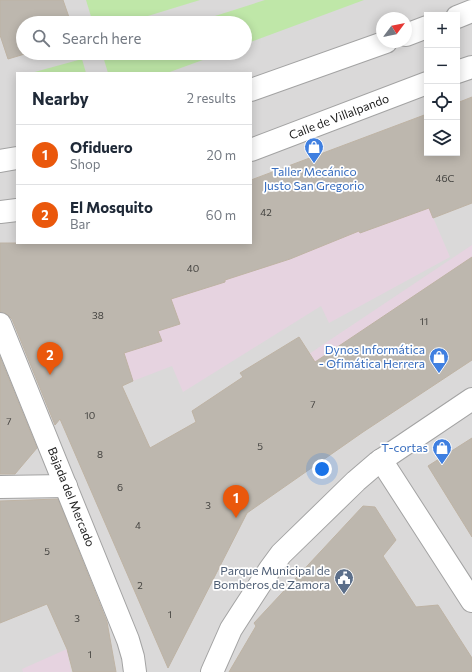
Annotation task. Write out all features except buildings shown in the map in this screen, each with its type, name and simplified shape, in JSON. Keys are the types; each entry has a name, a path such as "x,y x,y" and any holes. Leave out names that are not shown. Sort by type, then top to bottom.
{"street":[{"path":"460,16 472,11"},
{"path":"412,33 424,28"},
{"path":"252,90 376,46"},
{"path":"460,71 472,66"},
{"name":"Calle de Villalpando","path":"252,150 424,85"},
{"path":"0,160 16,158"},
{"path":"0,212 16,210"},
{"name":"Bajada del Mercado","path":"0,324 128,640 133,657 135,672"},
{"path":"212,672 237,619 276,561 356,481 381,460 472,399"},
{"path":"381,460 472,601"},
{"path":"0,486 66,486"}],"shaded area":[{"path":"0,0 472,0 472,672 0,672"},
{"path":"371,200 429,208 450,257 329,323 321,306 183,392 172,366 133,381 124,353 162,341 158,331 179,324 170,297 200,290 225,282 225,280 299,256 355,222 360,233 381,226"},
{"path":"472,245 472,257 315,362 309,354"},
{"path":"67,649 71,672 23,672 22,669"}],"green space":[{"path":"86,0 200,0 148,16 91,16"},
{"path":"265,0 364,0 252,41 252,16 215,16"},
{"path":"82,60 86,72 35,72"},
{"path":"104,60 203,60 170,72 108,72"}],"place":[{"name":"Taller Mecánico Justo San Gregorio","path":"314,164"},
{"name":"Dynos Informática - Ofimática Herrera","path":"439,374"},
{"name":"El Mosquito","path":"50,375"},
{"name":"T-cortas","path":"442,465"},
{"name":"Ofiduero","path":"236,518"},
{"name":"Parque Municipal de Bomberos de Zamora","path":"344,595"}]}
